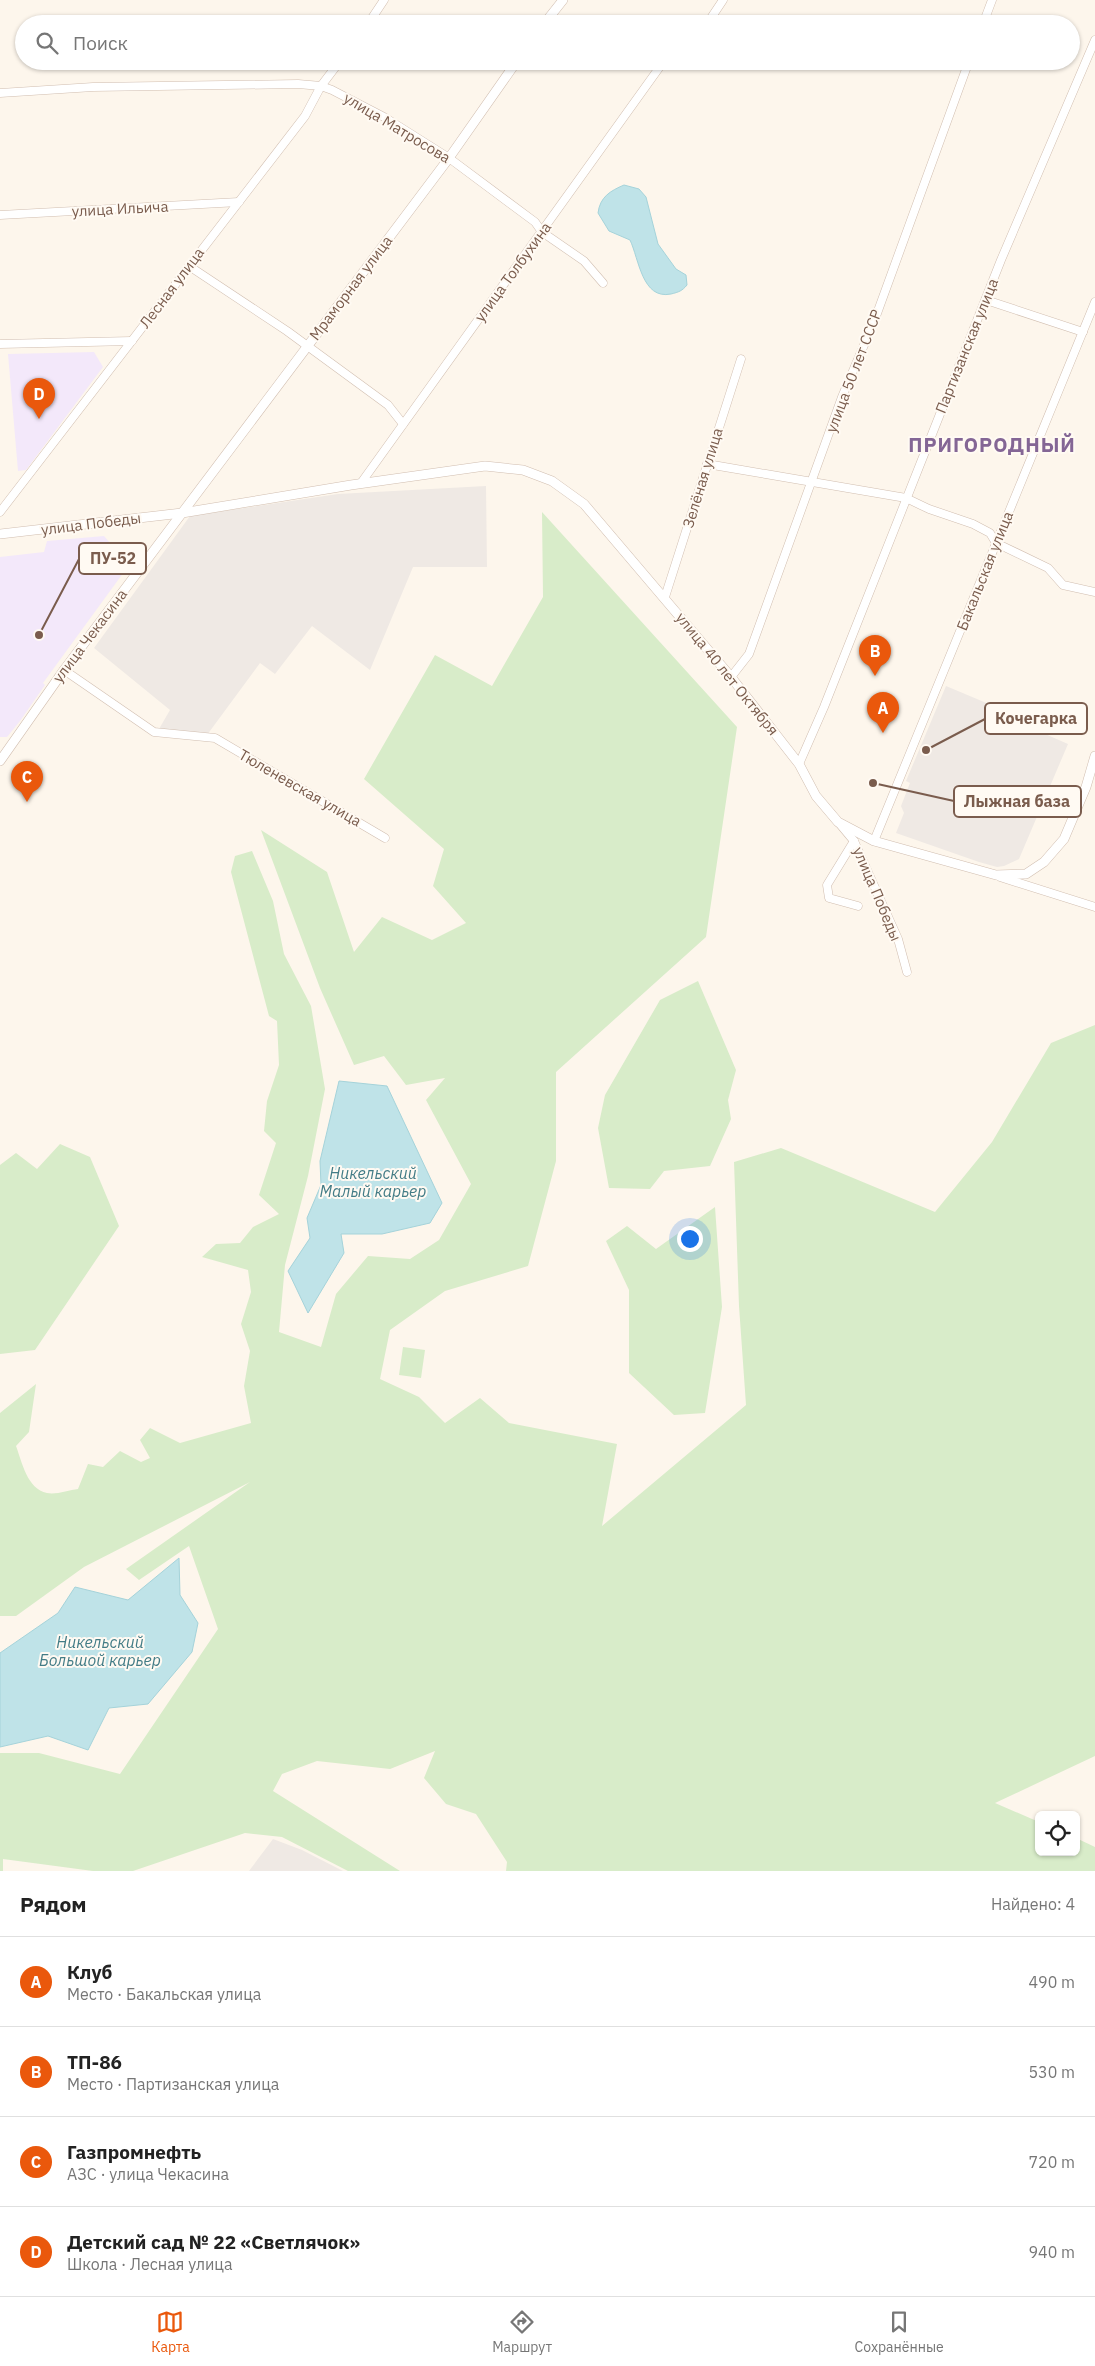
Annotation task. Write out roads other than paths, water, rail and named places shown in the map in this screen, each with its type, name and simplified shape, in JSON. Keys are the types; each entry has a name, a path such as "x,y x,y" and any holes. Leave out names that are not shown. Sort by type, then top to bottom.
{"street":[{"path":"374,15 384,0"},
{"path":"551,15 563,0"},
{"path":"713,15 723,0"},
{"path":"986,15 992,0"},
{"name":"Партизанская улица","path":"799,764 824,707 986,300 1095,40"},
{"name":"Лесная улица","path":"0,512 305,116 321,86 333,70"},
{"name":"Мраморная улица","path":"182,514 449,158 511,70"},
{"name":"улица Толбухина","path":"361,483 658,70"},
{"name":"улица 50 лет СССР","path":"731,676 749,654 966,70"},
{"name":"улица Матросова","path":"0,93 93,87 298,84 321,86 384,117 449,158 535,222 542,232 584,261 603,283"},
{"name":"улица Ильича","path":"0,216 239,202"},
{"path":"189,266 388,405 403,424"},
{"path":"986,300 1083,332"},
{"name":"Бакальская улица","path":"874,841 1095,302"},
{"path":"0,344 132,341"},
{"name":"Зелёная улица","path":"665,597 741,358"},
{"path":"706,464 906,498 930,509 973,524 990,533 996,543 1048,568 1063,585 1095,592"},
{"name":"улица 40 лет Октября","path":"182,514 361,483 485,466 523,470 545,478 560,485 584,504 665,597 731,676 799,764 816,796 838,822 874,841 996,875 1095,906"},
{"name":"улица Победы","path":"0,534 182,514"},
{"name":"улица Чекасина","path":"0,760 64,670 182,514"},
{"name":"Тюленевская улица","path":"64,670 154,732 215,738 385,838"},
{"path":"996,875 1026,874 1044,862 1064,839 1086,787 1095,756"},
{"name":"улица Победы","path":"838,822 854,841 898,939 907,972"},
{"path":"854,841 827,885 830,898 858,906"}],"water":[{"path":"624,185 639,189 646,197 658,244 676,269 686,275 687,285 684,289 671,294 661,294 654,291 643,276 630,240 609,231 598,213 599,207 606,195"},
{"name":"Никельский Малый карьер","path":"339,1081 387,1086 442,1203 430,1223 382,1234 341,1234 344,1253 308,1313 288,1271 310,1238 307,1218 321,1185 320,1161"},
{"name":"Никельский Большой карьер","path":"179,1558 180,1595 198,1623 192,1652 148,1704 109,1708 88,1750 48,1736 0,1747 0,1653 58,1613 75,1587 128,1600"}],"place":[{"name":"Детский сад № 22 «Светлячок»","path":"39,419"},
{"name":"ПУ-52","path":"39,635"},
{"name":"ТП-86","path":"875,676"},
{"name":"Клуб","path":"883,733"},
{"name":"Кочегарка","path":"926,750"},
{"name":"Лыжная база","path":"873,783"},
{"name":"Газпромнефть","path":"27,802"}],"district":[{"name":"ПРИГОРОДНЫЙ","path":"992,445"}]}
